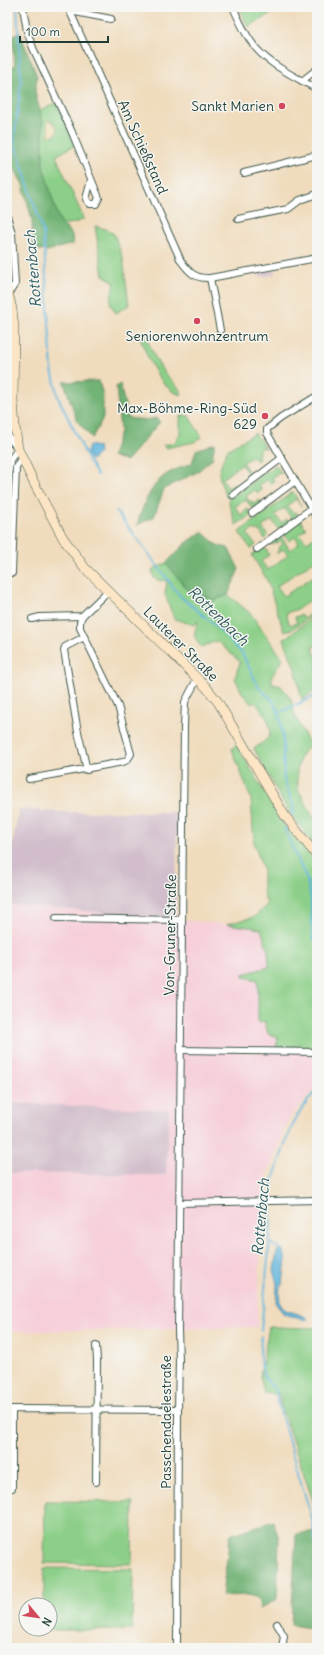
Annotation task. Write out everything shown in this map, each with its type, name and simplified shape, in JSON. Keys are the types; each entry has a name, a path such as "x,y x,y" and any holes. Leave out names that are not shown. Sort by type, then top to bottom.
{"street":[{"path":"24,7 27,31 33,48 71,130 91,180"},
{"path":"233,7 250,41 259,52 272,62 317,89"},
{"name":"Am Schießstand","path":"69,9 111,19"},
{"name":"Am Schießstand","path":"69,9 181,261 188,271 194,276 210,278 317,258"},
{"path":"302,80 317,69"},
{"path":"244,173 317,155"},
{"path":"238,220 288,209 300,200 317,194"},
{"name":"Lauterer Straße","path":"7,216 12,232 15,284 8,290 14,328 13,401 20,453 35,486 63,538 85,568 206,687 224,711 285,816 317,856"},
{"path":"210,278 220,330"},
{"path":"316,515 267,433 267,429 281,418 315,398 317,404"},
{"path":"7,435 20,453 10,460 7,487"},
{"name":"Lauterer Straße","path":"12,573 16,467 20,453"},
{"path":"233,495 282,458"},
{"path":"252,513 295,481"},
{"path":"257,549 312,508"},
{"path":"29,779 87,770 123,762 130,756 131,750 118,706 80,628 82,616 108,591"},
{"path":"32,619 40,617 82,616"},
{"path":"84,637 65,647 64,650 78,732 87,770"},
{"name":"Von-Gruner-Straße","path":"180,1196 185,702 197,679"},
{"path":"56,918 182,920"},
{"path":"181,1050 317,1052"},
{"name":"Passchendaelestraße","path":"177,1648 180,1196"},
{"path":"180,1203 317,1200"},
{"path":"96,1346 96,1482"},
{"path":"12,1488 10,1446 12,1409 178,1410"},
{"path":"277,1624 284,1636 282,1648"}],"shaded area":[{"path":"274,269 275,274 260,277 259,272"},
{"path":"19,809 62,812 177,812 176,919 7,904 7,873"},
{"path":"7,904 261,928 268,951 269,967 243,977 258,980 258,1023 265,1022 278,1036 276,1047 317,1048 317,1086 289,1119 266,1178 261,1233 257,1327 7,1332"},
{"path":"9,1103 169,1110 166,1175 11,1173"}],"green space":[{"path":"239,7 282,7 248,27"},
{"path":"20,33 37,76 35,93 43,121 43,166 57,214 62,224 72,235 73,244 47,251 33,249 32,220 23,185 7,154 7,68 15,66 12,35"},
{"path":"56,103 75,145 56,156 84,219 75,223 51,226 24,117"},
{"path":"95,226 106,229 114,234 123,258 129,305 116,313 110,304 114,282 103,275"},
{"path":"145,333 159,364 167,376 177,386 182,395 167,387 155,371 140,338"},
{"path":"99,381 103,396 103,418 92,438 77,421 64,382"},
{"path":"120,384 128,418 145,420 156,418 160,422 126,461 112,456 120,431 116,387"},
{"path":"188,415 202,437 194,442 166,448 163,445 174,443 180,434 180,416"},
{"path":"255,433 266,449 263,447 258,450 260,453 257,455 260,458 257,461 253,456 243,463 252,477 251,478 241,464 222,479 228,488 234,484 238,489 227,498 220,481 219,472 227,450"},
{"path":"215,443 212,459 197,472 164,489 154,517 137,525 141,512 154,486 170,472 192,463 196,450"},
{"path":"276,465 282,474 279,473 272,478 274,481 270,483 267,480 259,486 262,490 258,493 255,490 246,496 250,502 252,501 254,504 260,500 262,503 253,509 246,500 235,506 240,515 248,509 251,515 236,525 228,500"},
{"path":"293,492 302,507 296,499 287,506 293,513 296,512 298,515 292,519 284,508 275,515 282,523 287,519 289,522 279,530 272,520 262,527 268,536 265,539 258,529 256,531 254,529 247,534 256,545 251,549 239,532"},
{"path":"300,520 306,529 299,534 307,542 316,535 317,537 317,559 277,586 284,596 317,574 317,595 298,609 286,613 290,625 297,623 295,617 302,615 304,618 317,609 317,612 294,628 284,632 267,580 252,555 261,548 266,549 269,555 261,561 268,570 288,555 283,549 277,554 279,547 283,544 281,541 272,545 270,542 280,535 290,550 299,543 295,537 289,541 283,532"},
{"path":"202,532 217,545 228,548 239,569 228,595 214,600 188,590 166,563 185,544"},
{"path":"166,563 189,590 214,600 228,595 251,614 283,659 272,676 272,684 281,686 291,699 296,718 310,745 301,755 297,771 298,789 317,823 317,849 287,809 254,749 267,739 270,735 270,730 267,719 261,709 255,702 251,704 241,691 235,678 240,662 217,641 201,647 195,637 198,621 194,625 174,619 165,594 167,582 154,578 152,570"},
{"path":"317,614 317,646 312,646 317,659 317,689 302,700 295,669 284,639"},
{"path":"236,744 282,822 317,863 317,1048 276,1047 278,1037 268,1034 265,1022 258,1023 258,980 243,977 243,974 269,967 268,951 261,929 227,924 254,917 267,905 263,890 263,870 254,843 251,799 232,749"},
{"path":"269,1327 317,1328 317,1520 316,1510 281,1407 279,1394 264,1393 260,1376"},
{"path":"7,1450 10,1450 9,1486 7,1486"},
{"path":"45,1501 133,1502 132,1564 44,1563"},
{"path":"273,1521 279,1539 277,1599 260,1609 258,1598 249,1595 222,1596 230,1535"},
{"path":"317,1531 317,1648 311,1648 311,1628 291,1625 296,1534"},
{"path":"44,1568 133,1569 132,1630 58,1630 58,1597 44,1597"}],"sand":[{"path":"49,120 54,123 58,130 55,135 49,136 47,121"}],"water":[{"path":"89,445 98,447 99,453 91,460 87,454"},
{"path":"280,1249 283,1250 286,1260 283,1284 280,1286 280,1303 285,1310 301,1315 308,1319 306,1321 284,1314 276,1304 277,1285 274,1270 277,1251"}],"waterway":[{"name":"Rottenbach","path":"17,7 21,83 14,141 43,231 52,370 58,397 97,475"},
{"name":"Rottenbach","path":"116,511 180,596 216,626 242,653 259,688 273,701 279,713 283,738 284,780 294,808 292,816"},
{"path":"279,713 317,695"},
{"name":"Rottenbach","path":"287,826 285,830 307,880 311,899 313,937 317,944"},
{"name":"Rottenbach","path":"261,1330 270,1239 272,1183 287,1138 296,1118 309,1099 317,1091"},
{"path":"270,1243 280,1249"},
{"name":"Rottenbach","path":"261,1336 260,1360 264,1377 276,1391 278,1404 312,1518 317,1552"},
{"name":"Rottenbach","path":"315,1648 317,1625"}],"place":[{"name":"Sankt Marien","path":"282,106"},
{"name":"Seniorenwohnzentrum","path":"197,321"},
{"name":"Max-Böhme-Ring-Süd 629","path":"265,416"}]}
